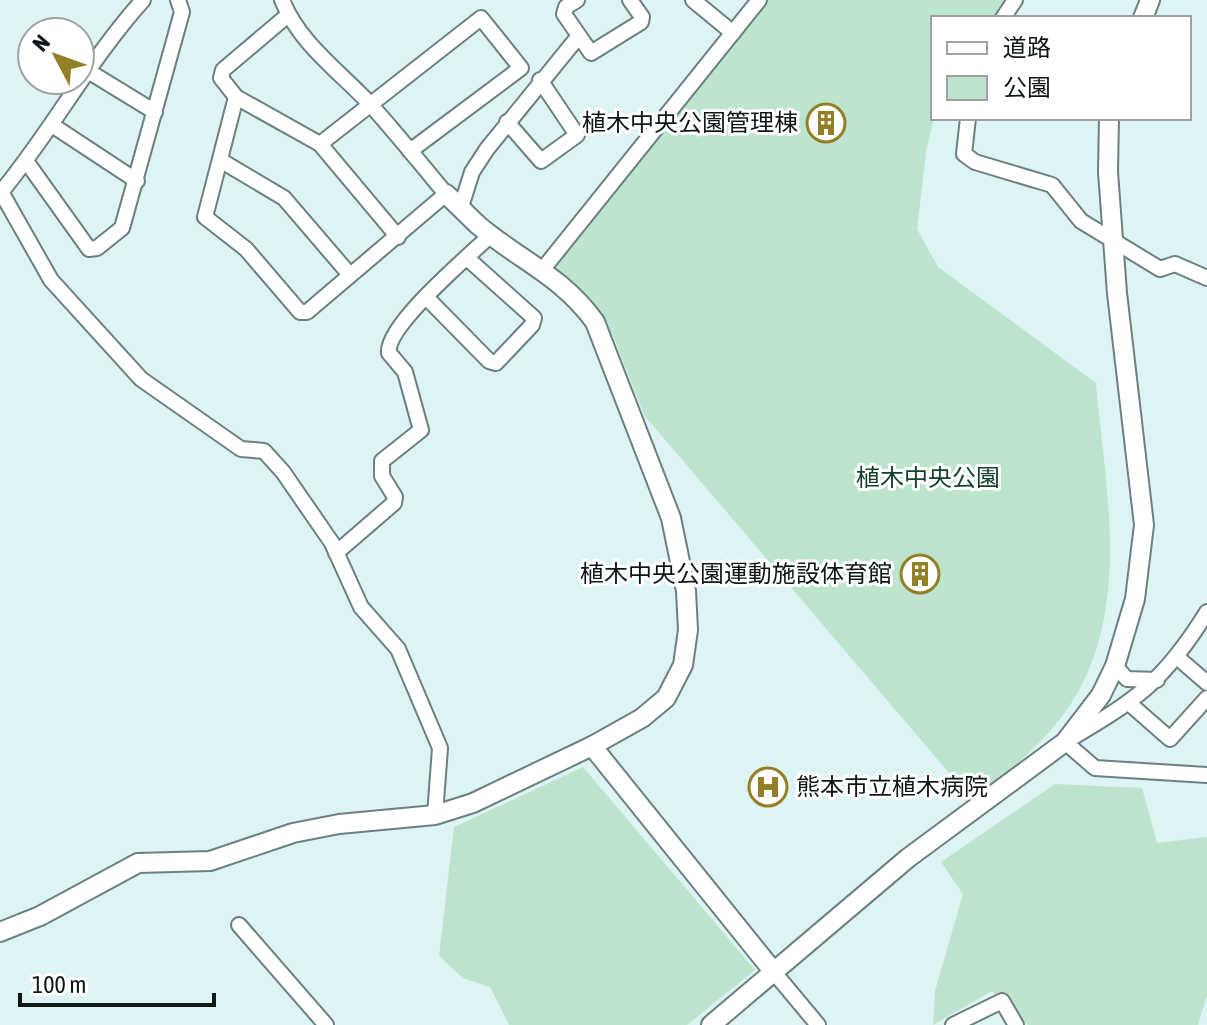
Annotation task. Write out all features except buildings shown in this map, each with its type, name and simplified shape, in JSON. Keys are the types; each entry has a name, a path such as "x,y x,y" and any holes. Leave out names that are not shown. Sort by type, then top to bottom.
{"street":[{"path":"96,59 143,0"},
{"path":"26,161 85,245 93,250 125,225 182,12 178,0"},
{"path":"0,932 40,916 138,863 210,861 293,833 339,824 435,815 473,803 592,746 642,718 666,698 683,665 688,630 686,591 671,518 595,322 581,303 543,269 492,234 446,194 369,103 323,59 288,15 282,0"},
{"path":"577,0 566,7 564,14 587,51 596,53 638,25 642,17 630,0"},
{"path":"693,0 733,33"},
{"path":"543,269 759,0"},
{"path":"288,15 221,73 236,97 320,144 398,237"},
{"path":"320,144 477,19 483,21 521,68 538,82 577,135 541,161 507,122"},
{"path":"461,207 477,163 538,82 578,37"},
{"path":"410,151 521,68"},
{"path":"96,76 155,112"},
{"path":"71,96 26,161 1,190 51,280 141,379 241,449 264,451 283,472 336,553 361,607 398,649 440,748 435,815"},
{"path":"236,97 205,212 206,221 246,249 298,310 307,312 446,194"},
{"path":"968,120 964,154 975,162 1052,185 1081,221 1113,243 1160,269 1175,264 1207,278"},
{"path":"1065,742 1101,695 1115,666 1135,599 1144,525 1113,243 1108,172 1109,120"},
{"path":"52,125 137,181"},
{"path":"220,160 284,198 350,275"},
{"path":"336,553 394,503 395,497 382,476 382,461 421,430 405,372 388,349 407,318 492,234"},
{"path":"427,298 489,361 496,363 532,325 534,318 467,258"},
{"path":"711,1025 908,858 1065,742 1130,704 1178,658 1207,612"},
{"path":"1178,658 1207,683"},
{"path":"1115,666 1127,679 1157,680"},
{"path":"1130,704 1170,739 1207,698"},
{"path":"1065,742 1095,768 1207,775"},
{"path":"592,746 818,1025"},
{"path":"239,925 326,1025"},
{"path":"953,1025 1002,1001 1016,1025"}],"green space":[{"name":"植木中央公園","path":"767,0 1008,0 996,16 931,16 931,120 934,120 926,152 917,229 938,267 1096,383 1110,546 1102,627 1091,665 1072,702 1039,743 973,801 644,415 614,338 591,299 553,267"},
{"path":"583,767 755,970 687,1025 509,1025 490,987 463,978 439,956 454,827"},
{"path":"1055,784 1142,788 1157,843 1207,837 1207,996 1198,1025 1028,1025 992,991 933,1025 935,991 963,894 941,862"}],"place":[{"name":"植木中央公園管理棟","path":"826,123"},
{"name":"植木中央公園運動施設体育館","path":"920,574"},
{"name":"熊本市立植木病院","path":"768,787"}]}
